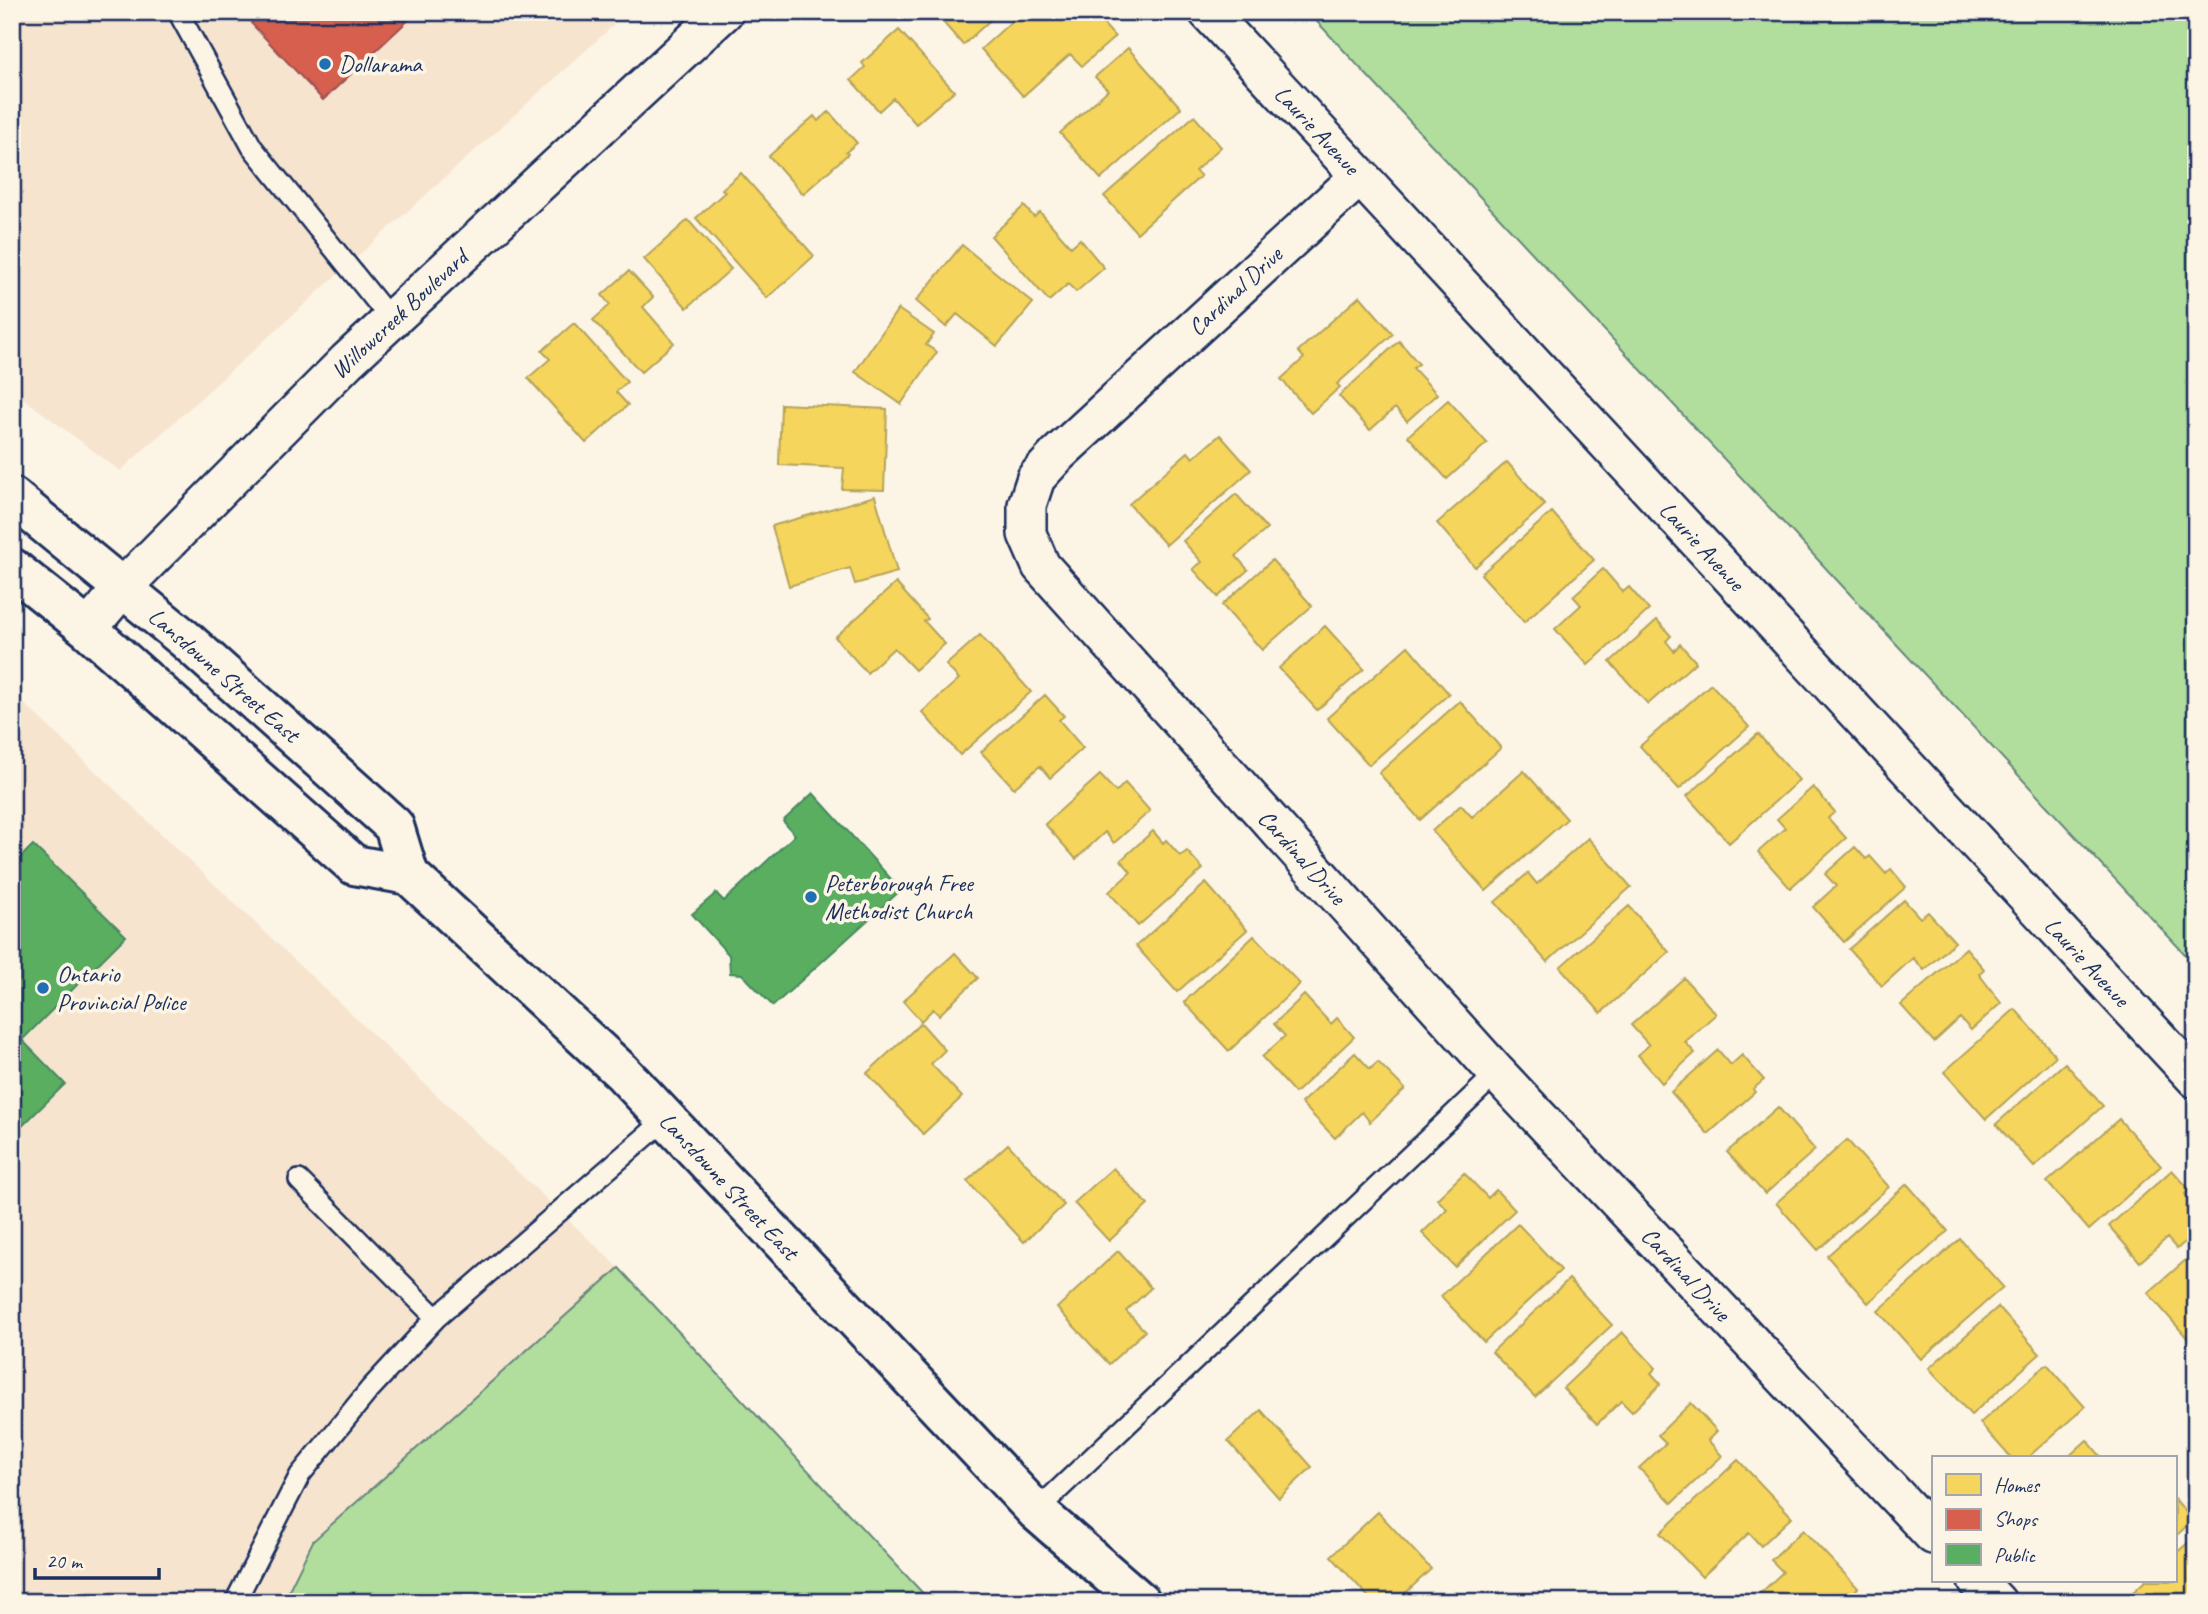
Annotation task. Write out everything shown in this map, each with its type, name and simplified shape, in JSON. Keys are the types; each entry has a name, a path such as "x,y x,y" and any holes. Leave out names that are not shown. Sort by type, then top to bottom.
{"main road":[{"name":"Lansdowne Street East","path":"12,497 186,640 394,826 409,875 622,1072 1036,1511 1140,1602"},
{"path":"12,568 88,629 354,865 409,875"},
{"name":"Lansdowne Street East","path":"1036,1511 1104,1602"}],"street":[{"name":"Willowcreek Boulevard","path":"88,629 123,587 347,361 724,12"},
{"name":"Laurie Avenue","path":"1208,12 2196,1079"},
{"name":"Cardinal Drive","path":"1360,176 1058,454 1036,478 1027,505 1027,534 1041,566 1497,1073 1932,1534"},
{"path":"1978,1582 1997,1602"}],"lane":[{"path":"178,12 253,147 392,321"},
{"path":"1036,1511 1497,1073"},
{"path":"235,1602 300,1475 370,1390 436,1318 666,1119"},
{"path":"299,1180 436,1318"}],"shaded area":[{"path":"12,12 606,12 614,25 120,471 12,390"},
{"path":"12,692 619,1268 313,1541 283,1602 12,1602"}],"green space":[{"path":"1308,12 2196,12 2196,966"},
{"path":"619,1268 931,1602 283,1602 313,1541"}],"building: Homes":[{"path":"934,12 999,12 963,45"},
{"path":"1022,12 1093,12 1115,37 1082,66 1070,54 1023,96 981,49"},
{"path":"899,30 954,91 916,124 893,98 879,111 851,80 865,67 862,63"},
{"path":"1128,48 1181,108 1101,179 1060,133 1108,90 1095,77"},
{"path":"829,112 857,143 803,194 769,156 814,116 818,121"},
{"path":"1194,116 1221,147 1195,171 1201,176 1137,233 1104,196"},
{"path":"741,173 814,256 767,298 696,218 725,192 722,189"},
{"path":"1024,206 1034,217 1040,212 1071,247 1080,239 1104,268 1076,292 1068,284 1049,301 991,236"},
{"path":"688,220 731,269 687,308 644,259"},
{"path":"962,245 1033,303 997,346 957,314 946,327 916,301"},
{"path":"629,271 653,297 643,307 674,343 641,372 593,320 610,305 602,295"},
{"path":"1360,296 1393,334 1337,384 1340,387 1311,413 1281,379 1304,358 1298,351"},
{"path":"898,309 934,334 926,345 937,352 901,404 855,372"},
{"path":"574,323 627,382 616,392 628,405 586,443 528,378 550,359 542,351"},
{"path":"1399,341 1419,364 1413,368 1437,394 1407,421 1395,408 1370,430 1339,396"},
{"path":"1448,400 1487,443 1447,479 1408,436"},
{"path":"781,404 887,409 884,490 842,489 844,468 779,465"},
{"path":"1220,435 1251,470 1166,545 1129,504 1188,452 1193,458"},
{"path":"1507,462 1545,505 1475,567 1437,523"},
{"path":"1236,494 1267,529 1236,556 1248,570 1218,597 1193,569 1202,562 1183,541"},
{"path":"875,496 897,572 855,584 850,568 789,586 772,526"},
{"path":"1552,512 1594,560 1524,622 1481,574"},
{"path":"1272,560 1312,606 1262,650 1222,605"},
{"path":"1603,569 1623,592 1629,587 1649,610 1588,665 1555,629 1581,605 1573,596"},
{"path":"896,583 928,619 924,621 945,644 915,670 894,648 867,673 835,637"},
{"path":"1657,620 1671,636 1666,641 1674,651 1680,644 1696,662 1648,704 1610,662"},
{"path":"1325,626 1364,669 1317,710 1279,668"},
{"path":"980,635 1031,692 960,755 922,712 959,679 946,665"},
{"path":"1408,646 1449,694 1369,765 1327,718"},
{"path":"1711,684 1749,727 1679,789 1640,746"},
{"path":"1045,695 1064,716 1059,720 1083,748 1050,778 1040,766 1014,788 981,752"},
{"path":"1460,701 1501,748 1420,820 1379,773"},
{"path":"1758,734 1799,780 1729,843 1687,796"},
{"path":"1524,771 1567,819 1486,891 1432,831 1461,805 1472,817"},
{"path":"1100,775 1116,792 1125,783 1150,811 1114,843 1105,832 1076,859 1045,824"},
{"path":"1813,787 1835,812 1828,818 1846,838 1790,888 1758,852 1785,828 1777,819"},
{"path":"1153,831 1163,843 1166,840 1180,856 1187,851 1203,869 1138,926 1109,892 1131,872 1121,860"},
{"path":"1588,838 1631,887 1547,962 1495,902 1528,873 1537,884"},
{"path":"1855,847 1866,859 1870,856 1886,874 1891,869 1906,887 1844,942 1813,907 1836,886 1825,874"},
{"path":"1206,883 1247,930 1177,992 1136,946"},
{"path":"1904,900 1920,918 1928,912 1955,942 1924,970 1913,958 1882,986 1849,949"},
{"path":"1629,906 1669,952 1601,1013 1560,967"},
{"path":"1254,936 1300,984 1229,1051 1184,1002"},
{"path":"1966,948 1984,969 1979,974 2001,1003 1971,1030 1960,1018 1934,1042 1901,1005"},
{"path":"955,953 978,978 939,1015 933,1009 921,1021 903,1001"},
{"path":"1684,978 1716,1014 1685,1042 1695,1053 1662,1083 1638,1055 1649,1045 1631,1025"},
{"path":"1304,995 1331,1024 1337,1018 1354,1037 1295,1093 1262,1057 1285,1036 1274,1024"},
{"path":"2015,1009 2056,1056 1986,1119 1944,1072"},
{"path":"921,1023 945,1050 931,1064 962,1097 923,1134 867,1073"},
{"path":"1718,1050 1731,1065 1742,1055 1764,1080 1753,1089 1755,1092 1708,1134 1671,1092"},
{"path":"1355,1053 1370,1069 1378,1062 1405,1089 1370,1122 1362,1112 1335,1138 1301,1103"},
{"path":"2065,1063 2103,1106 2034,1167 1996,1124"},
{"path":"1778,1107 1815,1150 1765,1194 1727,1152"},
{"path":"2119,1119 2161,1166 2089,1230 2047,1182"},
{"path":"1847,1140 1889,1187 1818,1250 1776,1203"},
{"path":"1008,1144 1064,1205 1024,1242 967,1181"},
{"path":"1113,1168 1148,1205 1109,1241 1074,1203"},
{"path":"2172,1170 2190,1190 2185,1194 2196,1207 2196,1232 2177,1249 2167,1238 2140,1262 2109,1226"},
{"path":"1464,1173 1488,1198 1496,1190 1515,1210 1455,1267 1422,1233 1447,1209 1437,1199"},
{"path":"1907,1184 1948,1231 1868,1303 1827,1256"},
{"path":"1518,1224 1561,1270 1484,1342 1441,1296"},
{"path":"1960,1239 2003,1287 1921,1359 1878,1311"},
{"path":"1118,1251 1151,1288 1126,1311 1145,1331 1109,1364 1057,1308"},
{"path":"2196,1251 2196,1334 2189,1340 2148,1293"},
{"path":"1569,1279 1612,1325 1535,1397 1492,1352"},
{"path":"1998,1307 2040,1354 1971,1415 1929,1368"},
{"path":"1622,1332 1656,1368 1651,1373 1661,1384 1632,1412 1621,1401 1597,1424 1563,1388"},
{"path":"2047,1364 2085,1407 2029,1456 2009,1456 1980,1423"},
{"path":"1691,1403 1717,1431 1708,1440 1722,1456 1672,1503 1639,1468 1666,1443 1658,1435"},
{"path":"1261,1410 1312,1467 1279,1498 1228,1441"},
{"path":"2087,1440 2100,1456 2069,1456"},
{"path":"1738,1460 1792,1517 1761,1546 1749,1533 1702,1577 1660,1533"},
{"path":"2176,1500 2193,1520 2176,1536"},
{"path":"1378,1512 1431,1569 1396,1602 1373,1602 1331,1556"},
{"path":"1803,1530 1858,1588 1843,1602 1751,1602 1783,1572 1771,1560"},
{"path":"2196,1536 2196,1602 2142,1602 2133,1592 2144,1582 2176,1582 2176,1553"}],"building: Shops":[{"path":"262,12 417,12 323,100 251,23"}],"building: Public":[{"name":"Peterborough Free Methodist Church","path":"813,793 901,890 773,1006 742,974 730,973 729,955 692,914 716,893 724,901 795,835 783,821"},
{"name":"Ontario Provincial Police","path":"33,845 126,936 22,1040 65,1084 12,1136 12,866"}],"place":[{"name":"Dollarama","path":"325,64"},
{"name":"Peterborough Free Methodist Church","path":"811,897"},
{"name":"Ontario Provincial Police","path":"43,988"}]}
